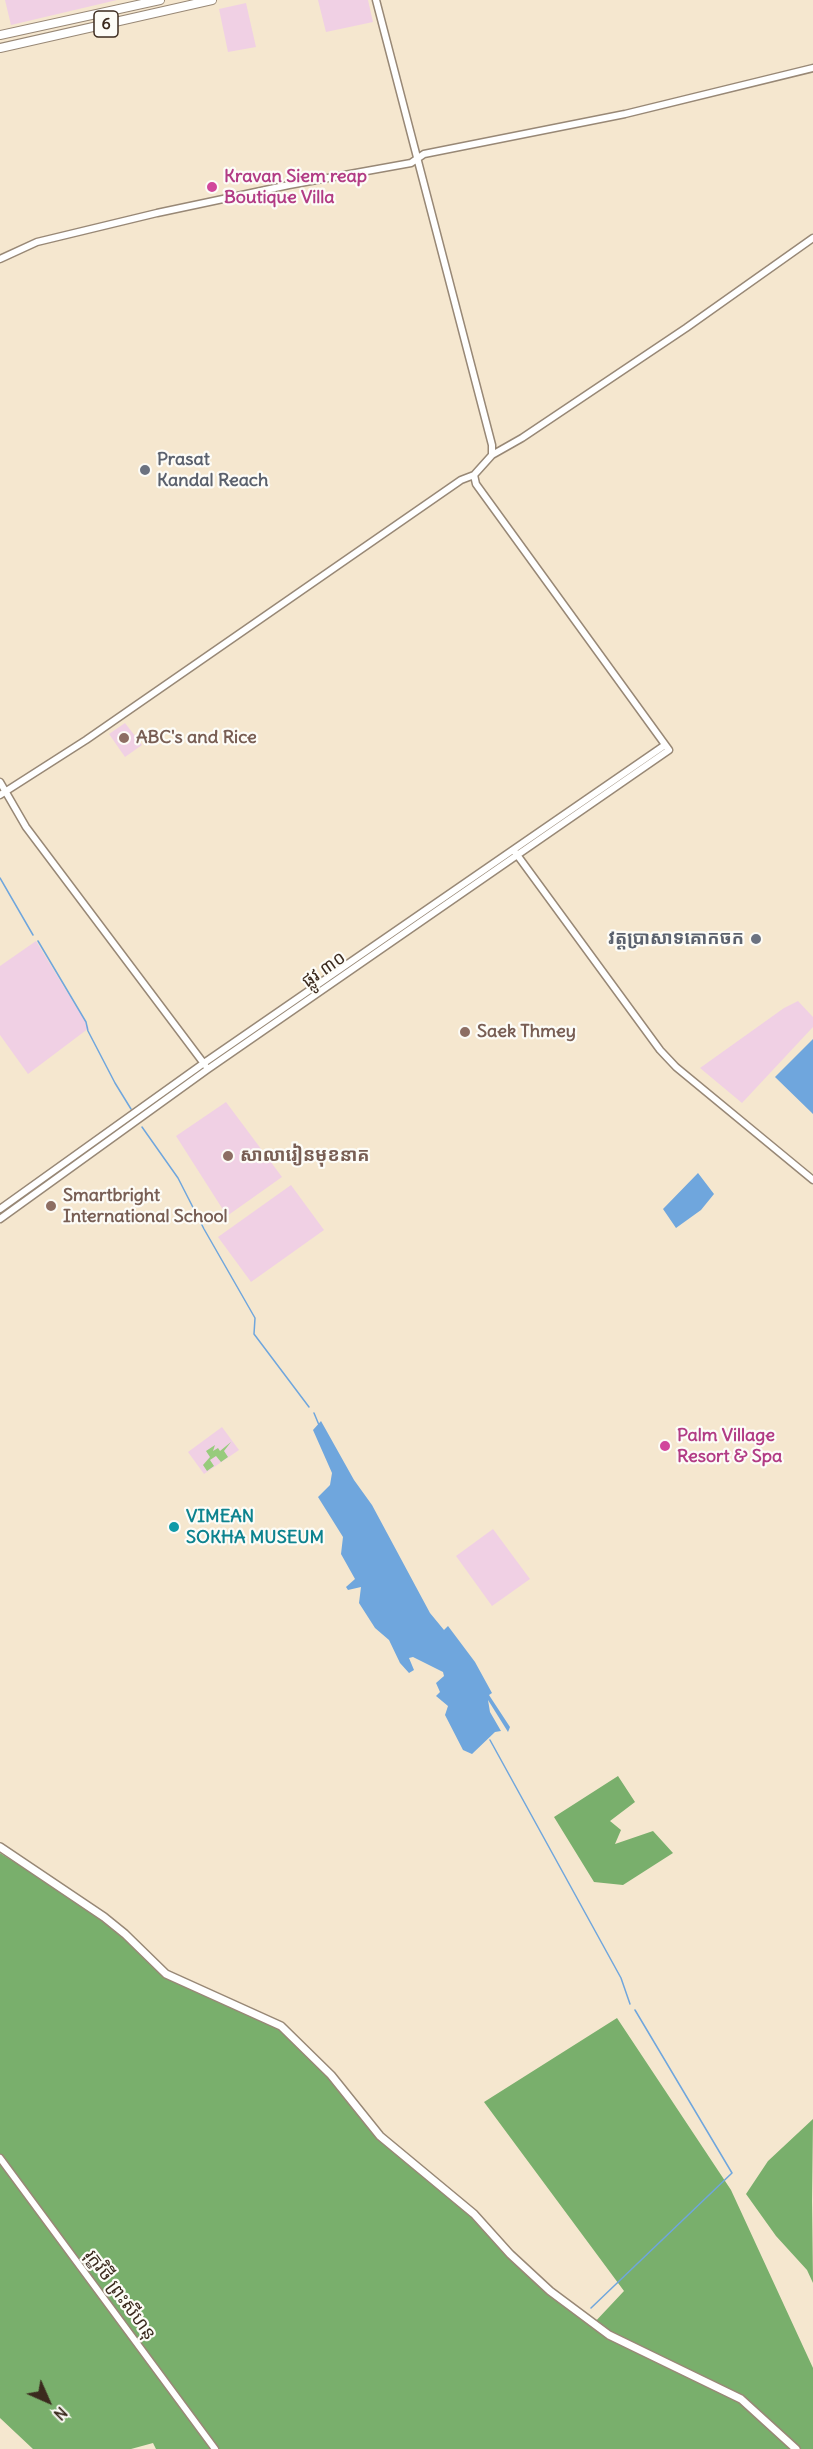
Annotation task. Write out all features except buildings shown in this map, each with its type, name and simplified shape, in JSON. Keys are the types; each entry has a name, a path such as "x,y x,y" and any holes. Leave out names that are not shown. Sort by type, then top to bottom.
{"main road":[{"name":"6","path":"0,35 160,0"},
{"name":"6","path":"0,48 212,0"},
{"path":"0,1847 104,1917 166,1974 281,2026 331,2075 380,2136 474,2214 510,2254 550,2291 609,2335 741,2399 796,2449"}],"street":[{"path":"376,0 492,455"},
{"path":"0,259 37,242 157,213 289,184 411,163 424,154 625,114 813,68"},
{"path":"3,794 461,480 474,475 492,455 522,438 686,328 813,238"},
{"name":"ផ្លូវ ៣០","path":"0,1209 204,1063 667,748 478,488 474,475"},
{"path":"0,782 3,794 26,827 208,1069"},
{"path":"514,852 660,1050 676,1067 813,1180"},
{"name":"ផ្លូវ ៣០","path":"0,1219 514,852"},
{"name":"រុក្ខវិថី ព្រះសីហនុ","path":"0,2158 215,2449"}],"shaded area":[{"path":"5,0 117,0 11,25"},
{"path":"318,0 368,0 373,22 326,32"},
{"path":"246,3 256,47 228,52 219,9"},
{"name":"ABC's and Rice","path":"125,723 142,745 125,757 109,734"},
{"path":"36,941 89,1028 28,1074 0,1035 0,966"},
{"path":"798,1001 813,1017 813,1027 742,1103 700,1068 784,1008"},
{"name":"សាលារៀនមុខនាគ","path":"226,1102 282,1177 227,1216 176,1136"},
{"path":"291,1185 324,1230 251,1282 218,1237"},
{"path":"222,1427 239,1450 204,1474 188,1452"},
{"path":"493,1529 530,1579 492,1606 456,1556"}],"green space":[{"path":"231,1442 224,1451 228,1457 221,1462 216,1456 210,1460 214,1466 207,1471 203,1465 210,1457 206,1451 215,1445 213,1451 218,1448 220,1451"},
{"path":"618,1776 635,1802 610,1821 621,1830 615,1844 653,1831 673,1853 623,1885 594,1882 554,1817"},
{"path":"0,1853 104,1917 156,1966 291,2034 380,2136 474,2214 510,2254 593,2324 624,2291 484,2102 617,2018 731,2190 813,2368 813,2449 156,2449 153,2443 131,2449 33,2449 0,2418"},
{"path":"813,2119 813,2283 807,2270 776,2236 746,2194 768,2161"}],"water":[{"path":"813,1039 813,1114 775,1077"},
{"path":"698,1173 714,1194 701,1210 676,1228 663,1209"},
{"path":"321,1421 354,1480 372,1505 430,1613 444,1630 448,1626 475,1662 492,1693 489,1695 510,1727 508,1732 488,1700 490,1712 501,1731 495,1732 472,1754 463,1750 445,1715 448,1706 436,1696 440,1692 436,1683 444,1676 443,1672 413,1657 409,1658 414,1670 409,1673 400,1663 389,1640 375,1628 359,1603 361,1587 348,1590 346,1587 355,1579 341,1554 343,1537 318,1497 330,1485 332,1473 313,1430"}],"waterway":[{"path":"0,878 33,935"},
{"path":"38,941 86,1022 88,1031 131,1109"},
{"path":"142,1127 178,1178 255,1318 254,1334 309,1407"},
{"path":"314,1413 319,1425"},
{"path":"490,1740 621,1978 630,2004"},
{"path":"591,2308 732,2173 635,2010"}],"place":[{"name":"Kravan Siem reap Boutique Villa","path":"212,187"},
{"name":"Prasat Kandal Reach","path":"145,470"},
{"name":"ABC's and Rice","path":"124,738"},
{"name":"វត្តប្រាសាទគោកចក","path":"756,939"},
{"name":"Saek Thmey","path":"465,1032"},
{"name":"សាលារៀនមុខនាគ","path":"228,1156"},
{"name":"Smartbright International School","path":"51,1206"},
{"name":"Palm Village Resort & Spa","path":"665,1446"},
{"name":"VIMEAN SOKHA MUSEUM","path":"174,1527"}]}
